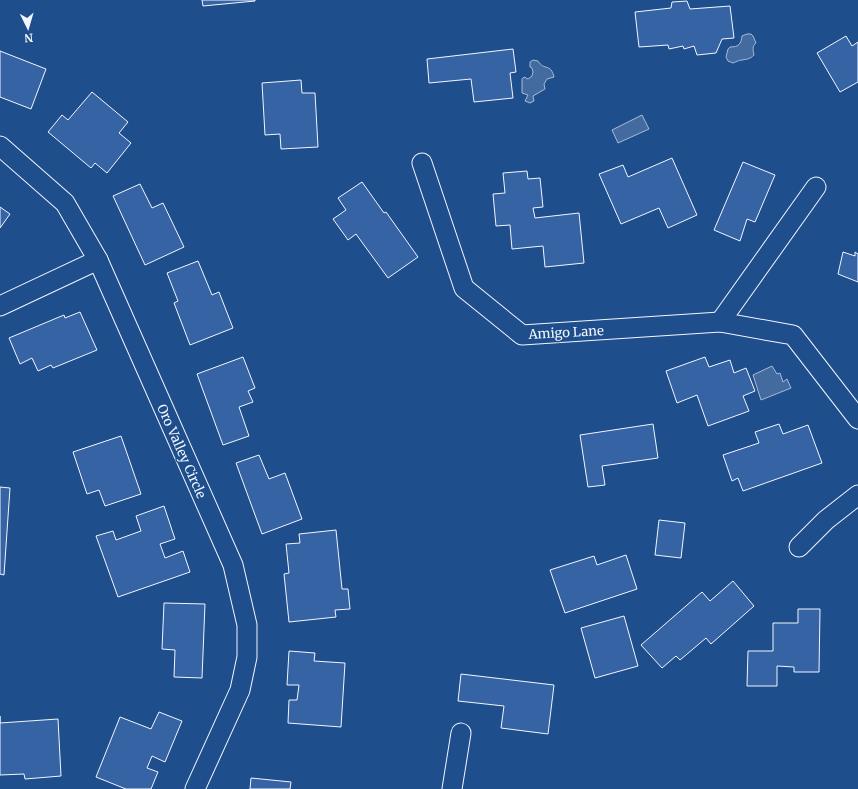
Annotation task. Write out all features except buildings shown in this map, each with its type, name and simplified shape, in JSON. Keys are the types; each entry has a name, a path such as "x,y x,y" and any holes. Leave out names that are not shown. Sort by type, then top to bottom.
{"street":[{"name":"Oro Valley Circle","path":"0,146 3,147 65,203 98,260 233,565 247,625 247,657 240,690 195,789"},
{"name":"Amigo Lane","path":"422,163 464,288 522,335 720,322 793,335 858,419"},
{"path":"720,322 816,187"},
{"path":"0,306 98,260"},
{"path":"799,547 826,520 858,495"},
{"path":"452,789 461,732"}],"water":[{"path":"751,34 753,36 756,43 753,47 754,55 749,59 740,60 733,63 728,61 726,57 728,49 739,44 742,36"},
{"path":"533,60 538,61 543,66 549,68 554,77 547,79 544,84 545,89 533,96 534,101 530,103 525,101 528,95 522,93 522,79 524,77 528,79 532,76 533,72 532,68 530,67 530,62"},
{"path":"642,115 649,129 618,143 612,130"},
{"path":"772,366 777,374 780,373 783,382 787,379 791,388 761,400 753,375"}]}
